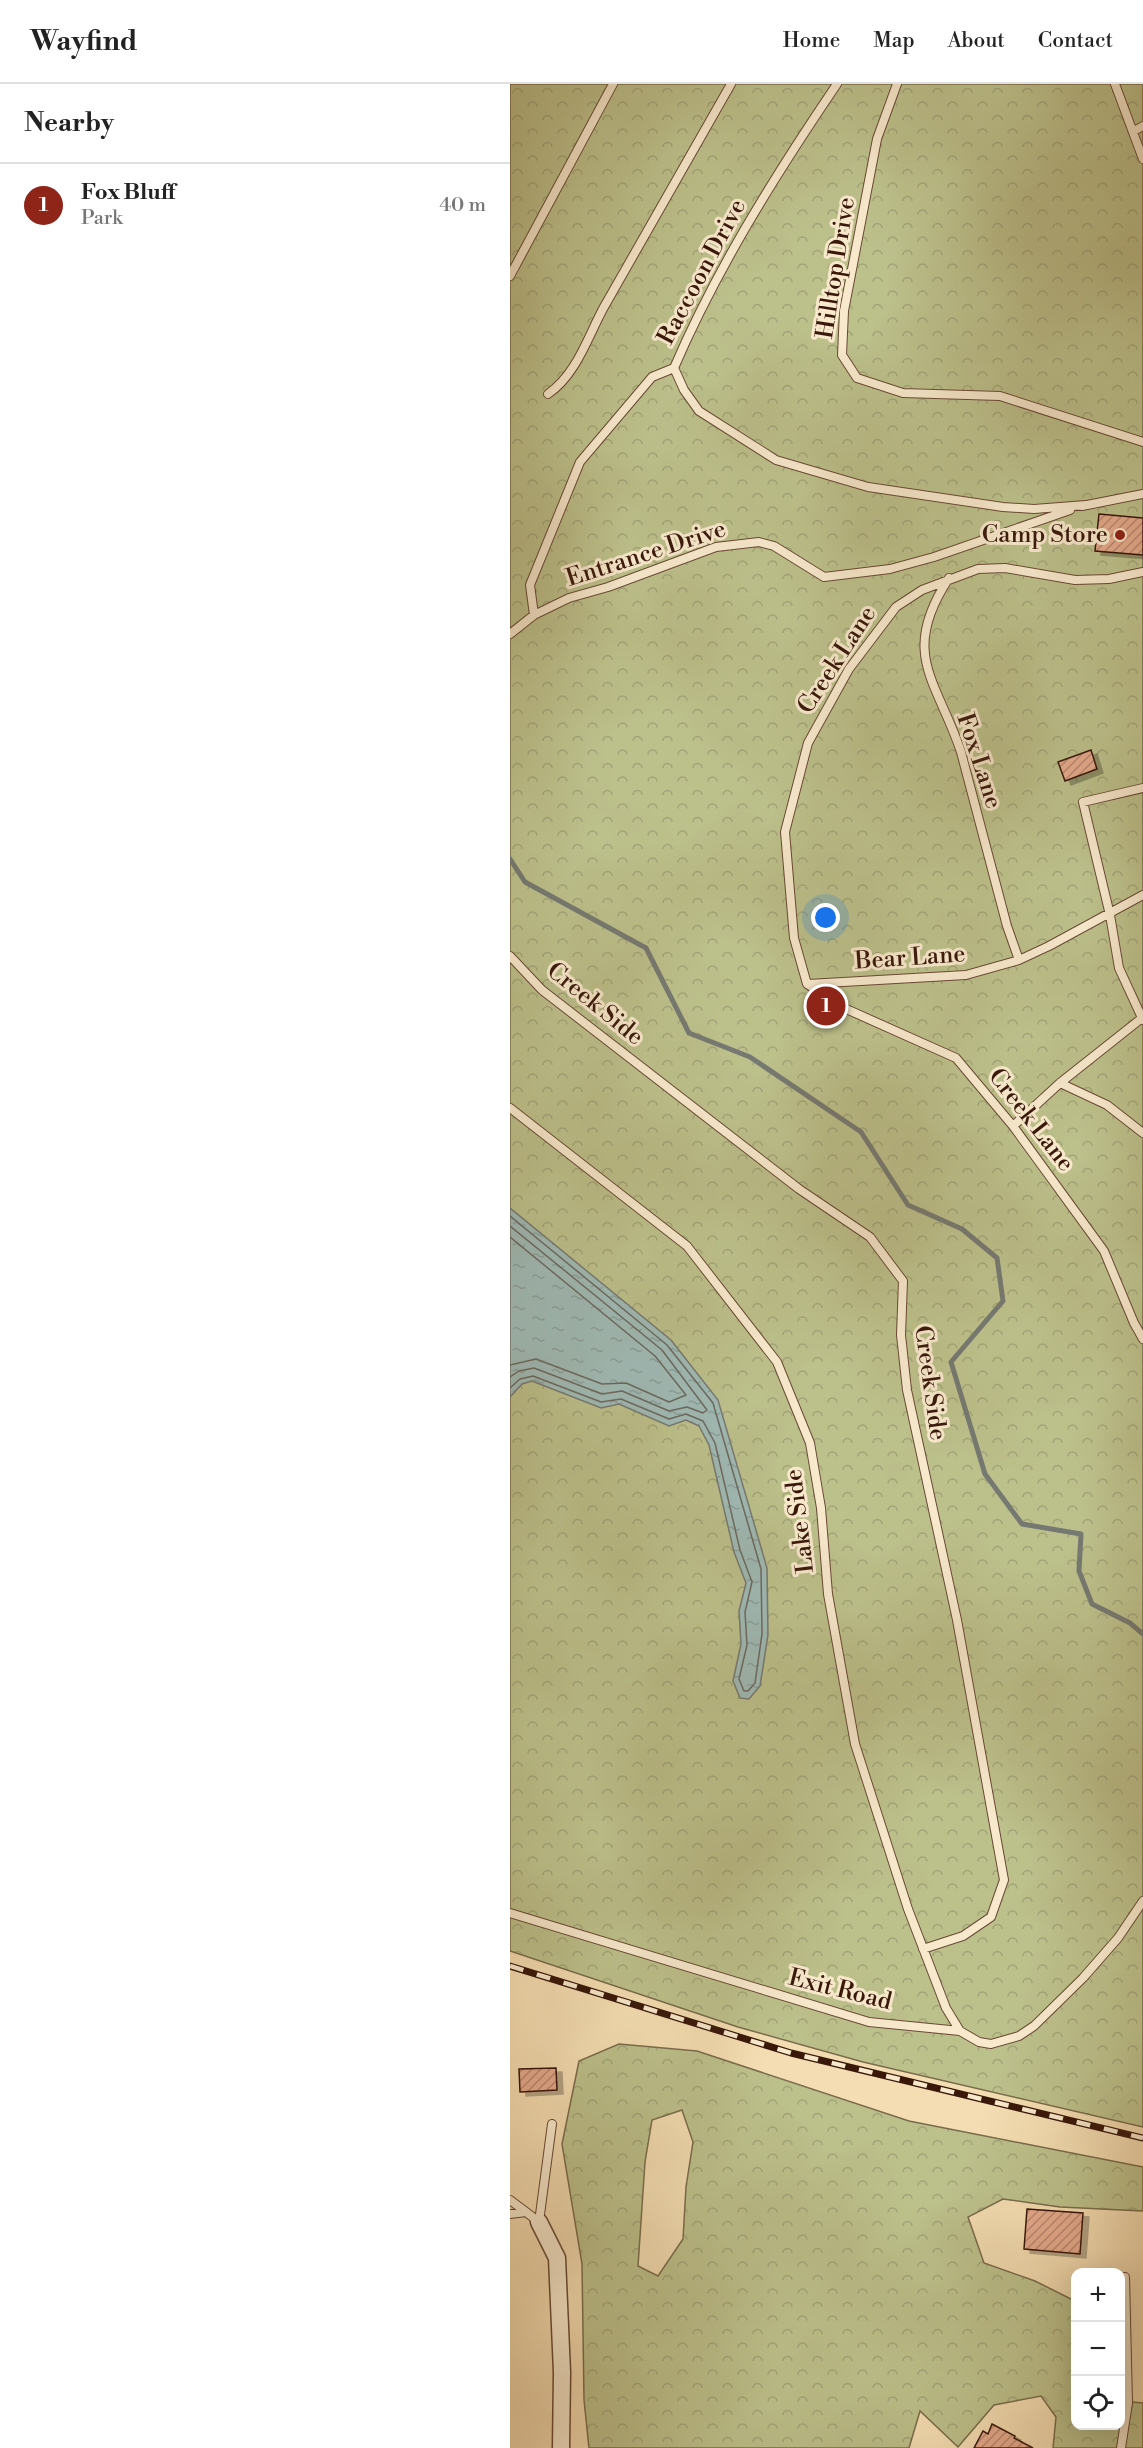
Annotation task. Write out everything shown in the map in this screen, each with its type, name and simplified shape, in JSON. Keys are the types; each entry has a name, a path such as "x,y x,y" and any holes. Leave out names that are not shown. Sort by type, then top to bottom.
{"street":[{"path":"533,2217 557,2258 562,2372 561,2448"}],"lane":[{"path":"510,276 614,84"},
{"path":"548,394 559,387 574,367 597,320 731,84"},
{"name":"Raccoon Drive","path":"837,84 795,146 709,291 674,368 684,390 699,411 776,460 868,488 993,506 1034,509 1086,505"},
{"name":"Hilltop Drive","path":"897,84 877,139 844,311 842,355 857,378 903,393 1000,396 1143,442"},
{"path":"1115,84 1143,159"},
{"path":"1134,130 1143,126"},
{"path":"534,615 530,585 580,462 652,377 674,368"},
{"name":"Entrance Drive","path":"510,634 534,615 569,598 608,587 716,547 759,542 774,546 824,577 890,568 934,557 1086,505 1143,494"},
{"name":"Creek Lane","path":"1143,572 1109,579 1075,580 1005,568 978,569 922,590 896,607 849,669 808,742 785,832 794,938 807,984 844,1008 956,1058 1013,1125 1104,1251 1143,1339"},
{"name":"Fox Lane","path":"949,578 935,600 926,624 923,651 928,676 952,726 961,752 1004,915 1019,960"},
{"path":"1013,1125 1060,1083 1142,1019 1119,968 1110,915 1083,802 1143,788"},
{"name":"Bear Lane","path":"807,984 966,975 1019,960 1110,915 1143,895"},
{"name":"Creek Side","path":"510,956 542,990 799,1190 870,1237 903,1281 901,1335 907,1390 957,1620 1004,1880 991,1917 963,1936 923,1949"},
{"path":"1060,1083 1107,1105 1143,1133"},
{"name":"Lake Side","path":"510,1108 687,1246 777,1362 810,1443 821,1508 828,1594 855,1744 923,1949 946,2008 960,2031"},
{"name":"Exit Road","path":"510,1913 869,2022 960,2031 979,2042 991,2044 1018,2036 1034,2026 1083,1978 1118,1938 1143,1902"},
{"path":"533,2217 552,2124"},
{"path":"510,2200 533,2217"},
{"path":"510,2214 533,2217"},
{"path":"1121,2448 1128,2403 1125,2277"}],"green space":[{"path":"510,84 1143,84 1143,2127 863,2062 738,2027 510,1951"},
{"path":"619,2044 697,2051 909,2121 1143,2167 1143,2211 1060,2207 1003,2199 968,2217 984,2263 1035,2281 1071,2299 1071,2430 1125,2430 1125,2401 1143,2403 1143,2448 1053,2448 1056,2417 1041,2396 994,2405 958,2447 920,2411 909,2448 589,2448 584,2400 582,2264 562,2144 579,2061","holes":["682,2110 693,2142 686,2187 683,2239 658,2276 638,2266 645,2162 652,2120"]}],"water":[{"path":"510,1208 671,1340 718,1400 767,1568 768,1635 760,1686 749,1699 740,1698 733,1681 741,1644 739,1611 746,1583 734,1552 709,1445 699,1426 686,1420 669,1426 619,1404 601,1408 532,1381 522,1384 510,1397"}],"building":[{"name":"Camp Store","path":"1099,514 1143,518 1143,555 1095,551"},
{"path":"1091,750 1097,769 1065,781 1058,762"},
{"path":"556,2068 557,2090 520,2092 519,2069"},
{"path":"1027,2209 1083,2213 1080,2254 1024,2249"},
{"path":"992,2424 1033,2448 974,2448 983,2431 988,2434"}],"waterway":[{"path":"510,859 525,882 646,948 689,1033 750,1057 861,1132 908,1205 962,1229 997,1258 1003,1301 951,1362 985,1474 1022,1524 1081,1534 1079,1571 1092,1604 1130,1623 1143,1634"}],"railway":[{"path":"510,1966 791,2053 1143,2138"}],"place":[{"name":"Camp Store","path":"1120,535"},
{"name":"Fox Bluff","path":"826,1006"}]}
